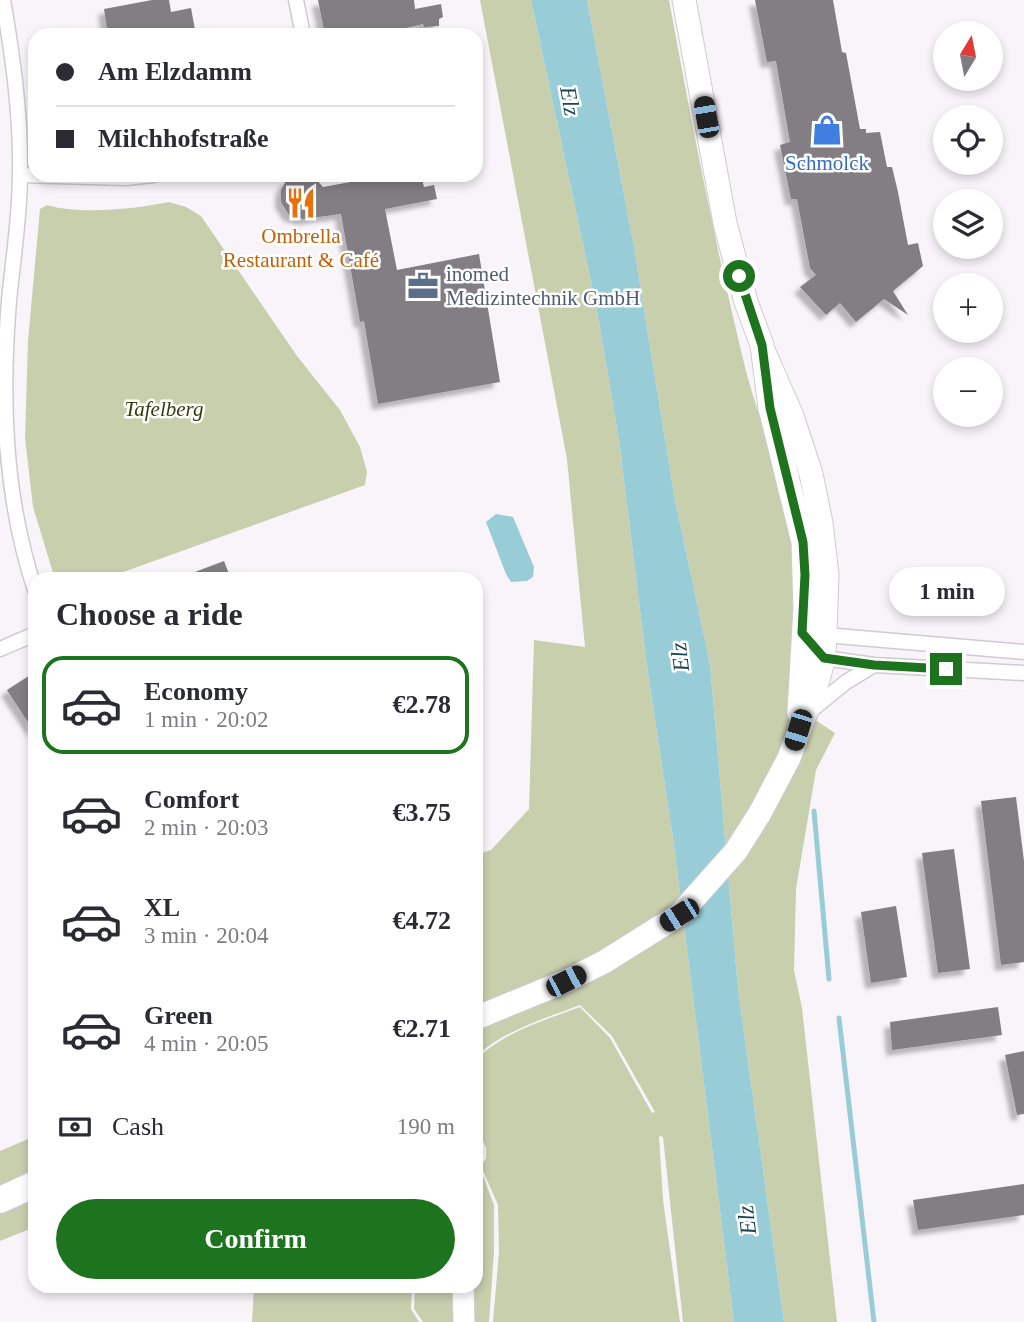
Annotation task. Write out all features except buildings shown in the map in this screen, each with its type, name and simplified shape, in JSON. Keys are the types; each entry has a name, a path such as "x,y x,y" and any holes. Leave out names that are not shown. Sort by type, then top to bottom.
{"highway":[{"path":"0,1200 28,1187"}],"main road":[{"path":"483,1017 566,981 615,955 679,915 736,851 786,765 802,723 814,636 821,523 811,474 792,416 763,350 746,302 725,223 684,0"}],"street":[{"path":"3,0 17,86 20,175 5,366 5,429 9,475 19,532 30,572"},
{"path":"296,0 302,28"},
{"path":"20,175 28,175"},
{"path":"814,636 1024,652"},
{"path":"814,636 874,665 1024,673"},
{"path":"0,649 28,637"},
{"path":"802,723 846,682 874,665"},
{"path":"463,1293 464,1322"}],"green space":[{"path":"480,0 531,0 596,305 619,440 647,667 674,845 734,1322 683,1322 663,1137 659,1136 663,1200 680,1322 493,1322 499,1252 498,1205 483,1171 486,1148 483,1141 483,1053 510,1035 580,1007 610,1038 652,1113 655,1112 612,1036 580,1005 511,1033 483,1051 483,853 491,850 529,809 534,640 585,647 567,459"},
{"path":"587,0 669,0 732,314 748,378 778,473 792,534 794,632 787,702 835,733 816,770 796,889 794,970 802,1008 837,1322 784,1322 738,989 710,664 674,495 634,247"},
{"name":"Tafelberg","path":"169,202 186,207 201,216 297,356 340,410 360,447 367,472 365,485 123,572 53,572 33,507 25,438 28,341 40,209 47,205 75,210 141,207"},
{"path":"28,1139 28,1230 0,1241 0,1151"},
{"path":"483,1176 494,1205 489,1322 423,1322 414,1309 415,1293 483,1293"},
{"path":"254,1293 412,1293 411,1309 419,1322 252,1322"}],"water":[{"name":"Elz","path":"531,0 587,0 634,247 674,495 710,664 738,989 784,1322 734,1322 674,845 647,667 619,440 596,305"},
{"path":"496,514 513,517 534,567 533,577 527,581 511,582 506,574 486,522"}],"waterway":[{"path":"814,811 829,979"},
{"path":"839,1018 874,1322"}],"place":[{"name":"Schmolck","path":"827,130"},
{"name":"Ombrella Restaurant & Café","path":"301,203"},
{"name":"inomed Medizintechnik GmbH","path":"423,286"}],"route":[{"path":"739,276 762,345 770,408 803,542 805,608 802,633 824,658 874,665 946,669"}]}
